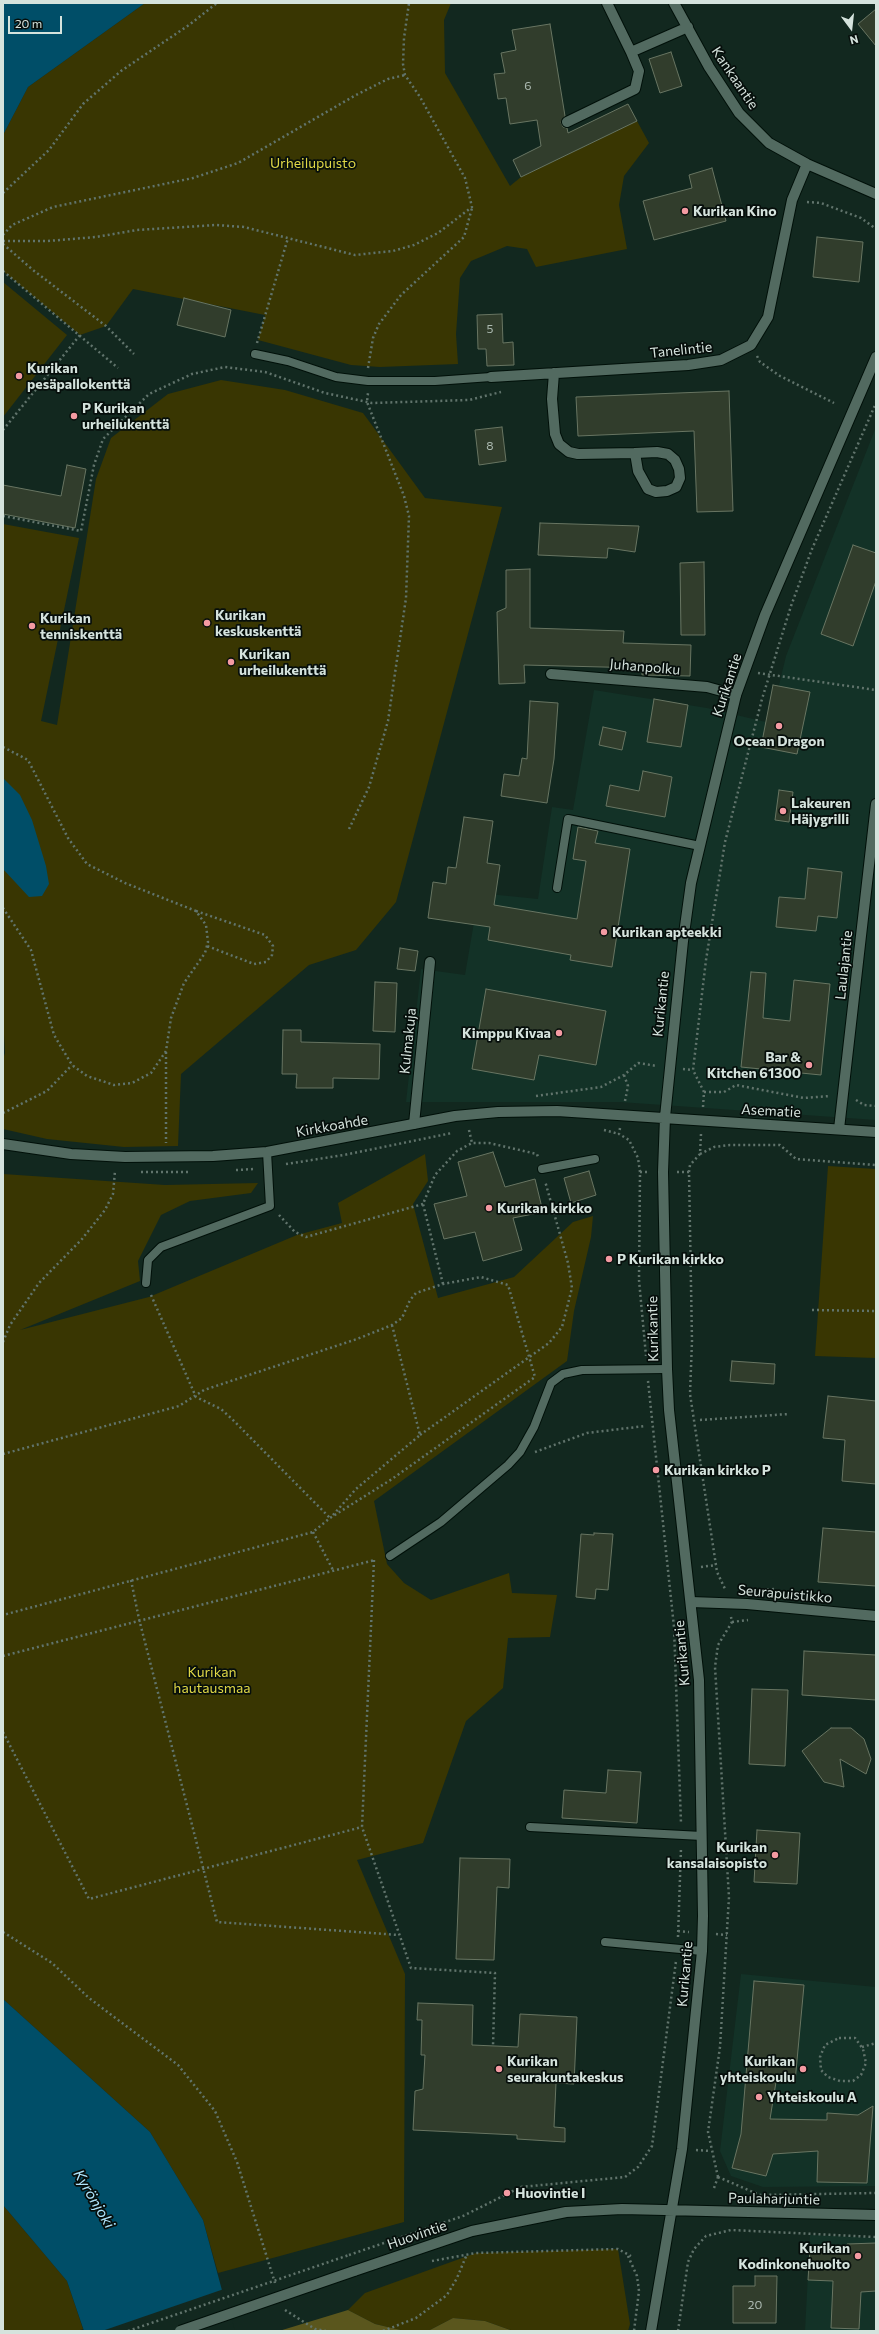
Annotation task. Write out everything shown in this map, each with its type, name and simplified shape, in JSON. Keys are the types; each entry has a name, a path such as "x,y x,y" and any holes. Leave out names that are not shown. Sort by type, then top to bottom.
{"main road":[{"path":"567,122 635,89 639,71 607,3"},
{"name":"Kankaantie","path":"674,3 709,67 739,113 769,143 807,164 876,194"},
{"path":"631,52 688,28"},
{"path":"751,346 768,317 792,200 807,164"},
{"name":"Tanelintie","path":"491,377 688,365 721,360 751,346"},
{"name":"Kurikantie","path":"651,2331 682,2149 702,1951 700,1680 669,1410 667,1369 664,1172 665,1117 682,941 691,883 736,695 765,615 876,357"},
{"path":"554,373 552,399 555,434 559,444 569,452 578,454 635,453 668,454 675,460 680,478 676,487 667,492 656,492 648,489 638,471 635,453"},
{"name":"Juhanpolku","path":"551,674 707,687 736,695"},
{"name":"Laulajantie","path":"840,1129 876,804"},
{"name":"Kulmakuja","path":"414,1124 430,962"},
{"name":"Kirkkoahde","path":"8,1144 71,1154 166,1158 267,1152 454,1116 498,1112 557,1110 665,1117"},
{"name":"Asematie","path":"665,1117 876,1132"},
{"name":"Seurapuistikko","path":"691,1602 729,1603 876,1616"},
{"name":"Huovintie","path":"180,2331 354,2270 472,2231 518,2220 566,2212 622,2209 672,2210"},
{"name":"Paulaharjuntie","path":"672,2210 876,2215"}],"lane":[{"path":"255,354 288,361 336,377 368,381 435,381 491,377"},
{"path":"557,888 568,819 700,846"},
{"path":"146,1283 148,1260 161,1247 270,1206 267,1152"},
{"path":"542,1169 595,1160"},
{"path":"390,1556 441,1522 508,1466 520,1452 534,1427 551,1383 563,1374 582,1370 667,1369"},
{"path":"530,1827 702,1836"},
{"path":"605,1942 702,1951"}],"path":[{"path":"3,193 49,150 83,104 121,71 189,25 217,3"},
{"path":"368,381 369,359 373,338 379,324 401,295 464,237 472,207 467,184 459,166 405,75 403,64 404,38 409,3"},
{"path":"3,235 12,225 53,207 192,178 238,163 356,95 388,79 405,75"},
{"path":"792,200 821,203 861,218 876,229"},
{"path":"3,241 55,240 96,237 137,230 216,225 244,227 355,255 393,251 414,245 438,233 472,207"},
{"path":"258,340 282,252 288,238"},
{"path":"3,244 33,270 106,326 134,354"},
{"path":"3,271 118,368"},
{"path":"3,430 80,335"},
{"path":"751,346 760,362 780,376 834,403"},
{"path":"3,516 81,531 94,465 103,439 149,394 192,374 225,367 265,372 325,393 367,402 404,496 409,516 406,598 388,721 369,787 348,829"},
{"path":"700,1154 704,1092 693,1070 725,842 769,676 791,606 812,549 876,403"},
{"path":"769,676 876,690"},
{"path":"3,747 28,760 68,838 86,864 125,883 196,911 265,935 273,946 272,955 266,962 254,964 207,946"},
{"path":"3,908 31,950 54,1035 72,1065 87,1076 114,1085 132,1083 151,1073 166,1051"},
{"path":"166,1158 166,1051 171,1018 184,983 205,953 207,946 206,925 196,911"},
{"path":"624,1075 638,1063"},
{"path":"3,1113 47,1091 72,1065"},
{"path":"704,1092 724,1092 736,1085 804,1098 843,1098 859,1100 864,1105 876,1106"},
{"path":"469,1130 472,1143"},
{"path":"330,1518 356,1489 420,1435 549,1343 562,1326 572,1288 568,1263 538,1154 489,1143 472,1143 457,1151 435,1175 423,1204 443,1284"},
{"path":"714,2188 718,2177 708,2132 720,2047 729,1897 714,1667 718,1645 732,1622 726,1588 717,1572 690,1394 692,1341 689,1172 690,1166 700,1154 714,1147 730,1145 780,1145 796,1159 876,1165"},
{"path":"3,1342 10,1325 39,1283 82,1239 105,1210 113,1194 115,1171"},
{"path":"128,2331 463,2216 521,2187 625,2177 638,2167 652,2146 678,1949 681,1835 674,1627 639,1280 640,1172"},
{"path":"270,1206 295,1232 306,1237 423,1204"},
{"path":"3,1454 179,1406 204,1390 357,1339 392,1325 402,1318 410,1300 416,1294 443,1284 480,1277 508,1285 528,1358 535,1377 392,1479 330,1518 313,1532 3,1615"},
{"path":"146,1283 196,1396 221,1409 232,1419 330,1518"},
{"path":"812,1310 876,1311"},
{"path":"392,1325 420,1435"},
{"path":"700,1420 788,1414"},
{"path":"532,1453 587,1433 645,1426"},
{"path":"313,1532 333,1570"},
{"path":"3,1656 374,1560 362,1827 411,1968 495,1974 493,2046"},
{"path":"131,1580 139,1620 217,1922 399,1935"},
{"path":"3,1732 89,1899 362,1827"},
{"path":"3,1932 52,1963 89,1998 178,2065 215,2111 237,2162 276,2287"},
{"path":"839,2038 855,2038 862,2047 866,2063 862,2075 853,2081 840,2082 828,2078 821,2070 820,2057 825,2045 839,2038"},
{"path":"862,2047 876,2043"},
{"path":"695,2150 711,2151"},
{"name":"Paulaharjuntie","path":"718,2177 760,2195 876,2194"},
{"path":"678,2331 688,2262 694,2249 706,2236 731,2230 876,2237"},
{"path":"424,2262 467,2254 618,2249 629,2256 637,2276 639,2291 634,2331"},
{"path":"384,2331 416,2318 447,2295 457,2278 467,2254"},
{"path":"283,2309 315,2329 326,2331"}],"shaded area":[{"path":"876,427 876,1120 620,1102 406,1102 421,969 465,975 479,893 538,899 552,807 573,810 594,690 707,708 770,723 786,656"},
{"name":"Kurikan yhteiskoulu","path":"741,1974 876,1987 876,2186 763,2187 731,2176 720,2151"},
{"path":"810,2235 876,2238 876,2331 805,2331"},
{"path":"348,2310 375,2324 405,2331 279,2331"},
{"path":"453,2318 485,2321 513,2331 428,2331"}],"green space":[{"name":"Urheilupuisto","path":"145,3 451,3 444,20 445,73 510,186 521,177 637,121 649,143 624,176 619,205 627,249 536,267 527,249 507,246 471,261 460,278 456,334 458,364 380,367 351,365 258,340 265,315 133,289 106,326 80,335 3,271 3,135 28,87"},
{"name":"Kurikan pesäpallokenttä","path":"3,282 67,335 3,417"},
{"path":"221,380 285,390 363,413 425,498 502,507 396,902 356,950 309,965 181,1074 178,1146 124,1147 47,1139 3,1129 3,1059 5,1053 3,1017 3,524 79,538 41,721 57,725 96,479 111,438 168,394"},
{"name":"Kurikan hautausmaa","path":"425,1154 428,1181 413,1204 438,1298 514,1277 573,1222 593,1216 591,1237 574,1311 567,1361 374,1501 387,1564 404,1583 431,1600 509,1573 512,1593 557,1595 550,1637 508,1638 503,1688 466,1721 423,1843 357,1860 405,1974 404,2222 218,2273 203,2220 150,2132 3,1999 3,1174 165,1185 258,1183 251,1193 190,1201 161,1215 138,1261 140,1281 20,1330 149,1297 297,1235 342,1223 338,1203"},
{"path":"828,1166 876,1169 876,1358 815,1356"},
{"path":"3,2205 67,2281 83,2329 77,2331 3,2331"},
{"path":"618,2249 630,2324 628,2331 513,2331 485,2321 453,2318 428,2331 405,2331 375,2324 348,2310 365,2293 476,2253"}],"water":[{"path":"3,3 145,3 28,87 3,135"},
{"path":"3,778 20,795 32,820 46,866 49,884 42,896 29,897 3,869"},
{"name":"Kyrönjoki","path":"3,1999 150,2132 203,2220 233,2331 84,2331 67,2281 3,2205"}],"pier":[{"path":"224,2289 235,2331 102,2331"}],"building":[{"path":"876,9 876,46 858,24"},
{"path":"550,24 565,116 561,122 563,127 567,128 568,133 628,104 637,121 521,177 513,160 541,146 537,120 510,124 506,98 498,99 494,74 505,73 501,53 516,50 512,30"},
{"path":"671,52 682,86 660,93 649,59"},
{"name":"Kurikan Kino","path":"712,168 726,221 654,240 643,201 692,188 689,175"},
{"path":"817,237 863,242 859,282 813,277"},
{"path":"184,298 231,310 225,337 177,325"},
{"path":"502,314 503,343 513,342 514,365 487,366 486,349 478,349 477,315"},
{"path":"729,391 733,511 697,512 694,431 578,436 576,397"},
{"path":"502,427 506,461 479,465 475,430"},
{"path":"67,465 86,469 75,528 3,514 3,485 61,496"},
{"path":"540,523 639,526 635,552 608,548 607,558 538,555"},
{"path":"853,545 876,553 876,581 853,646 821,634"},
{"path":"704,562 705,635 681,635 680,563"},
{"path":"530,569 530,628 624,631 623,643 691,645 690,676 642,675 642,668 524,665 525,683 499,684 497,612 506,608 506,570"},
{"path":"773,685 810,692 797,754 761,747"},
{"path":"654,699 688,705 681,747 647,742"},
{"path":"530,701 558,703 554,759 547,803 501,796 504,774 519,776 522,758 527,759"},
{"path":"603,727 626,732 622,750 599,745"},
{"path":"643,771 672,777 665,817 606,806 610,785 639,791"},
{"path":"779,790 793,792 789,822 775,820"},
{"path":"464,817 493,821 487,863 500,865 494,905 577,919 586,861 573,859 578,827 598,831 595,843 630,849 612,967 570,960 571,955 488,940 490,927 428,918 433,882 446,884 448,867 456,868"},
{"path":"808,868 842,872 837,918 818,916 816,931 776,927 779,897 805,899"},
{"path":"400,948 418,951 415,971 397,969"},
{"path":"751,972 766,973 763,1018 790,1021 794,980 830,984 821,1075 741,1067"},
{"path":"375,982 397,983 395,1032 373,1031"},
{"name":"Kimppu Kivaa","path":"486,989 606,1011 596,1065 539,1055 534,1080 472,1069"},
{"path":"283,1030 301,1030 301,1042 380,1044 379,1079 333,1078 333,1088 296,1088 297,1074 282,1074"},
{"name":"Kurikan kirkko","path":"493,1152 505,1187 535,1179 543,1212 513,1218 522,1250 483,1261 475,1232 444,1239 434,1204 467,1196 458,1162"},
{"path":"589,1171 596,1195 571,1203 564,1178"},
{"path":"732,1361 775,1364 774,1384 730,1381"},
{"path":"828,1396 876,1401 876,1484 842,1481 845,1440 823,1438"},
{"path":"823,1528 876,1532 876,1586 818,1582"},
{"path":"594,1533 613,1534 608,1590 596,1589 595,1599 576,1597 581,1534 594,1535"},
{"path":"804,1651 876,1655 876,1700 802,1695"},
{"path":"752,1689 788,1690 785,1766 749,1764"},
{"path":"831,1728 851,1728 864,1739 871,1759 866,1774 840,1759 844,1787 824,1782 802,1751"},
{"path":"608,1770 641,1772 637,1823 562,1818 564,1790 606,1793"},
{"path":"757,1830 800,1833 797,1884 754,1882"},
{"path":"460,1858 510,1859 509,1888 497,1887 494,1960 456,1959"},
{"name":"Yhteiskoulu A","path":"754,1981 804,1985 795,2082 776,2082 770,2119 827,2120 827,2113 858,2115 873,2106 867,2183 817,2182 818,2151 773,2154 766,2176 732,2168 741,2134"},
{"name":"Kurikan seurakuntakeskus","path":"418,2003 473,2005 472,2045 518,2047 520,2014 577,2017 574,2084 556,2083 554,2127 565,2128 565,2142 517,2139 517,2135 413,2130 415,2091 423,2089 425,2055 421,2055 422,2020 417,2020"},
{"path":"876,2243 876,2291 861,2292 859,2329 831,2328 833,2281 808,2280 810,2248 847,2250 847,2244"},
{"path":"755,2276 777,2276 776,2323 733,2323 733,2286 755,2286"}],"place":[{"name":"Kurikan Kino","path":"685,211"},
{"name":"Kurikan pesäpallokenttä","path":"19,376"},
{"name":"P Kurikan urheilukenttä","path":"74,416"},
{"name":"Kurikan keskuskenttä","path":"207,623"},
{"name":"Kurikan tenniskenttä","path":"32,626"},
{"name":"Kurikan urheilukenttä","path":"231,662"},
{"name":"Ocean Dragon","path":"779,726"},
{"name":"Lakeuren Häjygrilli","path":"783,811"},
{"name":"Kurikan apteekki","path":"604,932"},
{"name":"Kimppu Kivaa","path":"559,1033"},
{"name":"Bar & Kitchen 61300","path":"809,1065"},
{"name":"Kurikan kirkko","path":"489,1208"},
{"name":"P Kurikan kirkko","path":"609,1259"},
{"name":"Kurikan kirkko P","path":"656,1470"},
{"name":"Kurikan kansalaisopisto","path":"775,1855"},
{"name":"Kurikan seurakuntakeskus","path":"499,2069"},
{"name":"Kurikan yhteiskoulu","path":"803,2069"},
{"name":"Yhteiskoulu A","path":"759,2097"},
{"name":"Huovintie I","path":"507,2193"},
{"name":"Kurikan Kodinkonehuolto","path":"858,2256"}]}
